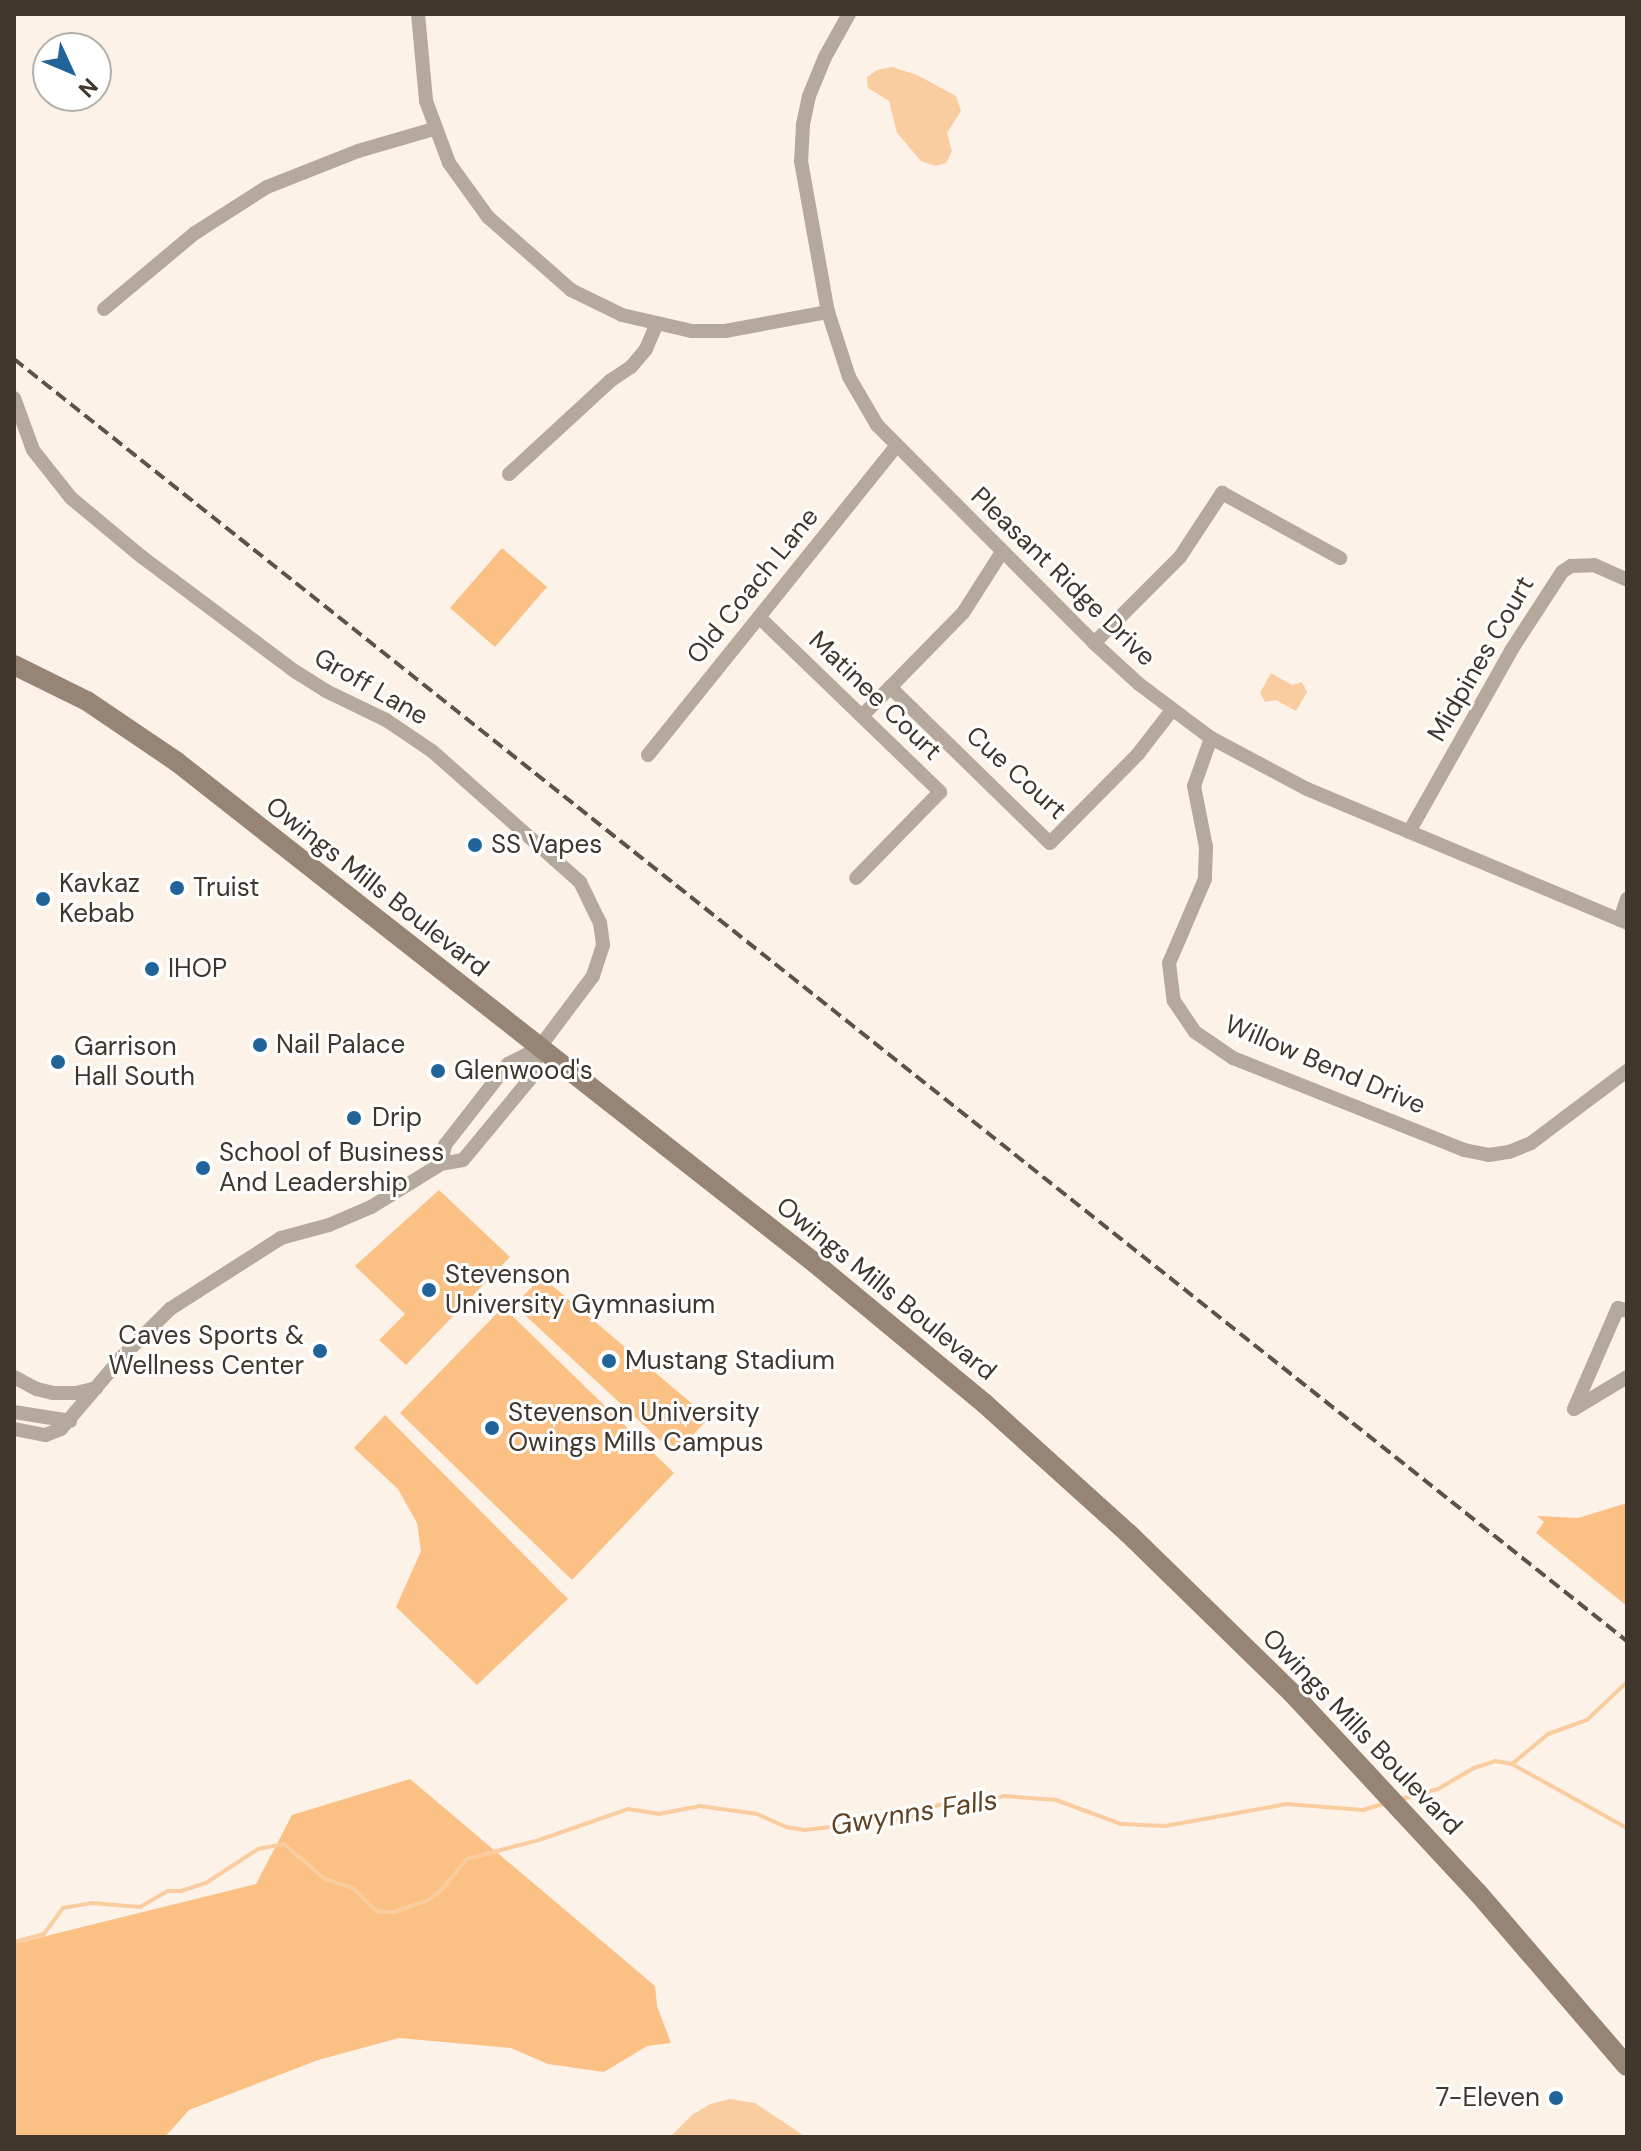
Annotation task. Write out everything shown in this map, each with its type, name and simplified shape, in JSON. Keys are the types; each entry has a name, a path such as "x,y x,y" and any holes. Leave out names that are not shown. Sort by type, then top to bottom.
{"main road":[{"name":"Owings Mills Boulevard","path":"14,665 87,701 160,749 816,1264 984,1403 1151,1554 1353,1757 1627,2066"}],"street":[{"path":"418,14 422,78 434,129 466,190 511,241 571,290 611,311 656,326 725,331 828,312"},
{"name":"Pleasant Ridge Drive","path":"849,14 825,57 809,96 803,125 801,161 828,312 861,402 896,447 1094,643 1172,710 1211,738 1307,789 1623,921"},
{"path":"104,309 195,233 267,187 358,151 434,129"},
{"path":"509,474 610,381 631,367 646,349 656,326"},
{"name":"Groff Lane","path":"14,398 33,450 50,475 97,521 296,672 326,691 386,720 432,751 580,882 600,923 601,956 593,976 539,1048"},
{"name":"Old Coach Lane","path":"648,755 896,447"},
{"path":"1094,643 1180,557 1222,493 1340,558"},
{"path":"862,716 963,613 1002,552"},
{"name":"Midpines Court","path":"1409,832 1554,580 1571,566 1582,564 1594,565 1627,580"},
{"name":"Matinee Court","path":"759,617 940,792 856,878"},
{"name":"Cue Court","path":"890,687 1050,843 1138,754 1172,710"},
{"name":"Willow Bend Drive","path":"1211,738 1194,786 1206,847 1205,879 1169,963 1174,1001 1195,1032 1233,1058 1464,1150 1489,1155 1509,1152 1531,1143 1627,1071"},
{"path":"1623,921 1627,899"},
{"path":"441,1164 445,1145 508,1064 539,1048"},
{"path":"14,1429 52,1434 70,1421 148,1329 194,1291 281,1238 329,1225 371,1207 441,1164 463,1160 530,1079 539,1048"},
{"path":"467,1117 486,1134"},
{"path":"1627,1311 1618,1308 1574,1409 1627,1377"},
{"path":"14,1377 53,1393 76,1393 96,1388"},
{"path":"14,1412 70,1421"}],"shaded area":[{"path":"892,67 917,75 956,96 961,111 947,133 952,151 946,163 935,166 921,161 897,133 889,101 868,88 867,77 877,70"},
{"path":"502,548 547,587 495,647 450,608"},
{"path":"1271,673 1292,685 1302,682 1307,692 1296,711 1276,700 1265,702 1260,693"},
{"name":"Stevenson University Gymnasium","path":"439,1190 510,1257 406,1365 379,1340 405,1314 355,1266"},
{"name":"Mustang Stadium","path":"542,1277 709,1418 675,1454 514,1305"},
{"path":"503,1307 674,1473 572,1580 400,1413"},
{"path":"385,1415 568,1599 477,1685 396,1607 421,1551 417,1523 398,1489 354,1448"},
{"path":"1627,1503 1627,1606 1536,1533 1544,1522 1537,1516 1578,1518"},
{"path":"410,1779 655,1986 657,2006 671,2043 647,2046 604,2072 548,2064 511,2048 399,2038 318,2060 189,2110 165,2137 14,2137 14,1944 256,1884 292,1815"},
{"path":"730,2099 755,2103 806,2137 670,2137 692,2115 710,2104"}],"waterway":[{"path":"1512,1764 1548,1734 1587,1720 1627,1682"},
{"name":"Gwynns Falls","path":"1398,1800 1438,1789 1474,1768 1495,1761 1512,1764 1627,1828"},
{"name":"Gwynns Falls","path":"14,1942 44,1934 63,1908 91,1903 140,1907 168,1891 181,1891 206,1883 258,1849 284,1844 325,1879 353,1888 378,1912 394,1912 429,1900 467,1859 539,1840 628,1809 659,1814 700,1806 757,1814 786,1827 805,1830 908,1818 938,1805 985,1802 1004,1796 1056,1800 1121,1824 1165,1826 1287,1804 1363,1810 1386,1803"}],"railway":[{"path":"14,359 1627,1641"}],"place":[{"name":"SS Vapes","path":"475,845"},
{"name":"Truist","path":"177,888"},
{"name":"Kavkaz Kebab","path":"43,899"},
{"name":"IHOP","path":"152,969"},
{"name":"Nail Palace","path":"260,1045"},
{"name":"Garrison Hall South","path":"58,1062"},
{"name":"Glenwood's","path":"438,1071"},
{"name":"Drip","path":"354,1118"},
{"name":"School of Business And Leadership","path":"203,1168"},
{"name":"Stevenson University Gymnasium","path":"429,1290"},
{"name":"Caves Sports & Wellness Center","path":"320,1351"},
{"name":"Mustang Stadium","path":"609,1361"},
{"name":"Stevenson University Owings Mills Campus","path":"492,1428"},
{"name":"7-Eleven","path":"1556,2098"}]}
